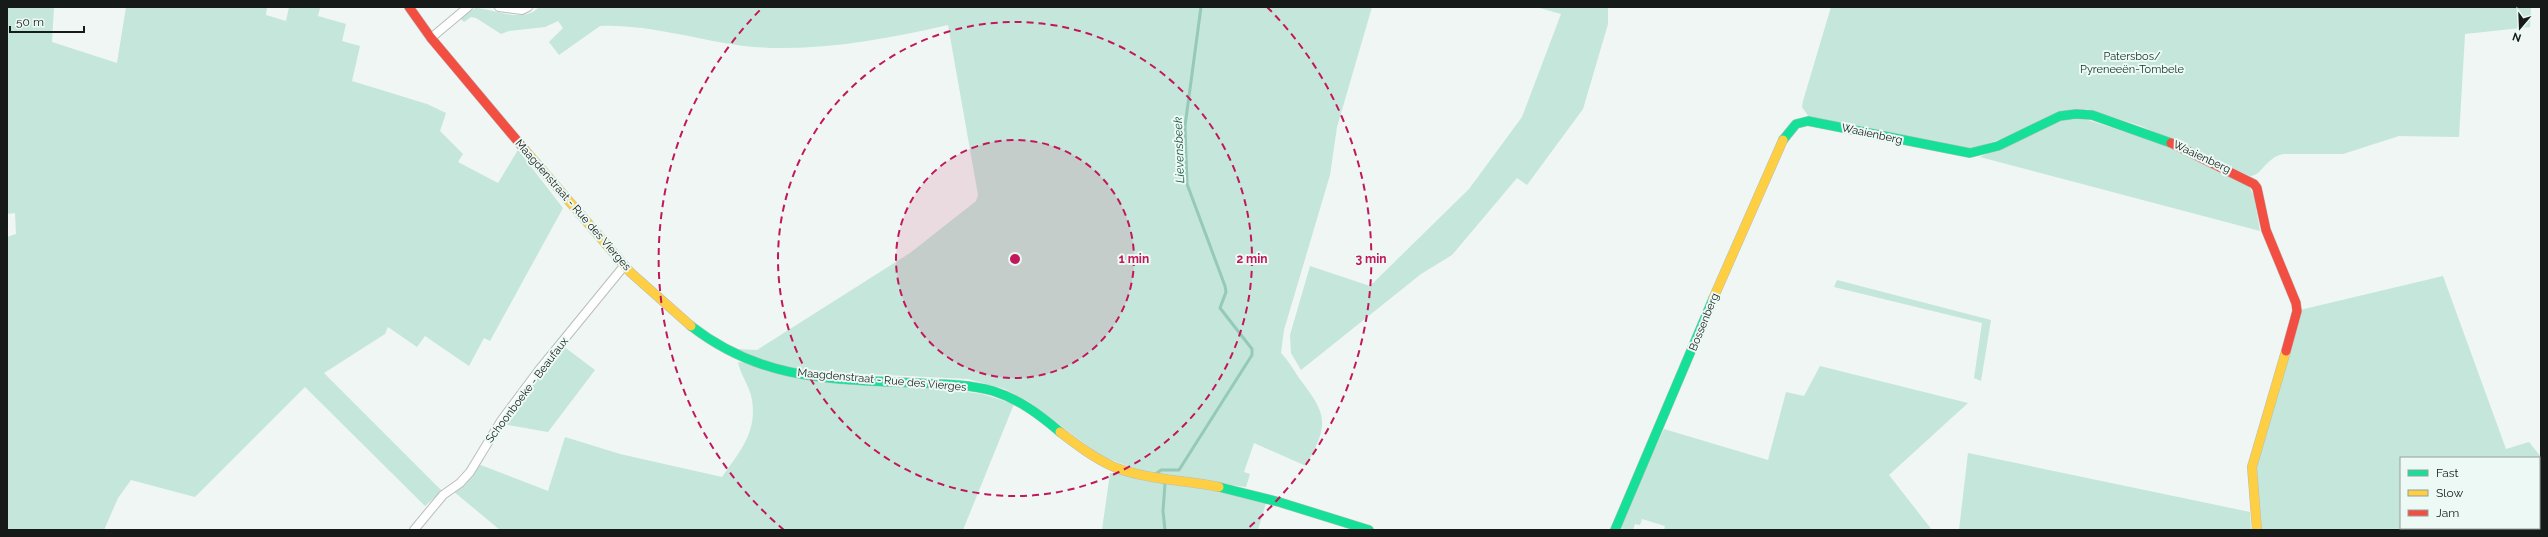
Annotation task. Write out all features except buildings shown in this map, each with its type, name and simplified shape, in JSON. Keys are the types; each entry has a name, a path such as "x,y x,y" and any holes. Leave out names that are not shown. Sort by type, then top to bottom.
{"street":[{"name":"Maagdenstraat - Rue des Vierges","path":"409,7 431,38 624,266 692,326 728,351 754,363 812,375 969,387 998,393 1025,404 1080,447 1114,466 1141,474 1228,489 1287,504 1369,530"},
{"path":"431,38 468,7"},
{"path":"499,7 522,10 528,7"},
{"name":"Waaienberg","path":"1802,120 1970,153 1998,146 2060,116 2092,115 2175,144 2254,184 2257,188 2266,230 2296,302 2297,311 2252,467 2257,530"},
{"name":"Bossenberg","path":"1615,530 1662,424 1715,294 1770,169 1789,132 1802,120"},
{"name":"Schoonboeke - Beaufaux","path":"414,530 443,495 460,483 470,472 498,426 539,370 624,266"}],"green space":[{"path":"7,7 54,7 52,42 117,63 126,7 267,7 266,15 286,21 289,7 320,8 318,16 346,24 342,41 360,46 352,81 427,104 446,113 440,131 463,154 458,162 498,183 518,150 563,208 490,341 484,338 469,366 425,336 417,347 388,327 385,334 324,373 442,491 425,506 305,387 195,497 131,480 118,498 104,530 7,530 7,237 16,234 15,213 7,214"},
{"path":"539,7 1372,7 1337,127 1330,175 1284,330 1281,353 1316,402 1322,420 1322,429 1319,439 1306,466 1254,443 1244,472 1250,474 1246,487 1149,474 1101,456 1029,402 1005,389 968,379 804,371 763,362 737,349 757,350 910,253 976,201 978,195 948,25 898,36 847,44 796,48 744,46 636,27 600,26 559,55 549,42 563,28 558,21 545,27 509,31 501,34 476,18 471,17 464,22 460,18 475,8 517,15 533,12"},
{"path":"1536,7 1608,7 1608,24 1583,109 1527,185 1517,178 1452,255 1421,274 1301,370 1291,353 1290,335 1310,266 1370,286 1469,189 1522,117 1561,14"},
{"name":"Patersbos/ Pyreneeën-Tombele","path":"1831,7 2531,7 2530,27 2465,34 2459,137 2399,136 2343,154 2283,154 2272,159 2258,173 2250,176 2141,126 2087,109 1970,150 1809,117 1802,107 1803,101"},
{"path":"2085,119 2172,147 2248,184 2254,196 2260,231 1980,157 2060,120"},
{"path":"2443,276 2506,449 2529,442 2541,457 2541,530 2259,530 2254,473 2300,310"},
{"path":"1837,280 1991,320 1981,381 1974,378 1982,323 1834,287"},
{"path":"563,346 595,370 548,432 503,424"},
{"path":"738,362 982,394 1014,404 963,530 500,530 453,491 478,464 548,491 565,437 620,454 722,477 736,458 747,439 753,419 751,395"},
{"path":"1820,366 1968,403 1889,475 1932,530 1664,530 1665,526 1642,519 1640,525 1635,524 1633,530 1617,528 1664,429 1768,460 1786,392 1804,396"},
{"path":"1968,453 2250,512 2251,530 1959,530"},
{"path":"1110,473 1174,480 1266,503 1258,530 1102,530"}],"waterway":[{"name":"Lievensbeek","path":"1157,473 1161,470 1179,470 1252,355 1252,349 1220,308 1226,292 1225,286 1187,184 1185,126 1201,7"},
{"name":"Lievensbeek","path":"1163,482 1165,484 1163,511 1165,530"}],"traffic: fast":[{"path":"1783,140 1796,124 1808,121 1970,153 1998,146 2060,116 2076,114 2092,115 2171,143"},
{"path":"1615,530 1713,299"},
{"path":"691,326 718,344 744,358 798,374 825,378 954,385 993,391 1012,398 1029,408 1060,432"},
{"path":"1219,487 1279,502 1369,530"}],"traffic: slow":[{"path":"1713,299 1783,140"},
{"path":"525,150 630,272 691,326"},
{"path":"2257,530 2252,467 2286,351"},
{"path":"1060,432 1079,446 1114,467 1140,475 1219,487"}],"traffic: jam":[{"path":"409,7 431,38 525,150"},
{"path":"2171,143 2254,184 2257,188 2266,230 2296,303 2297,311 2286,351"}]}
